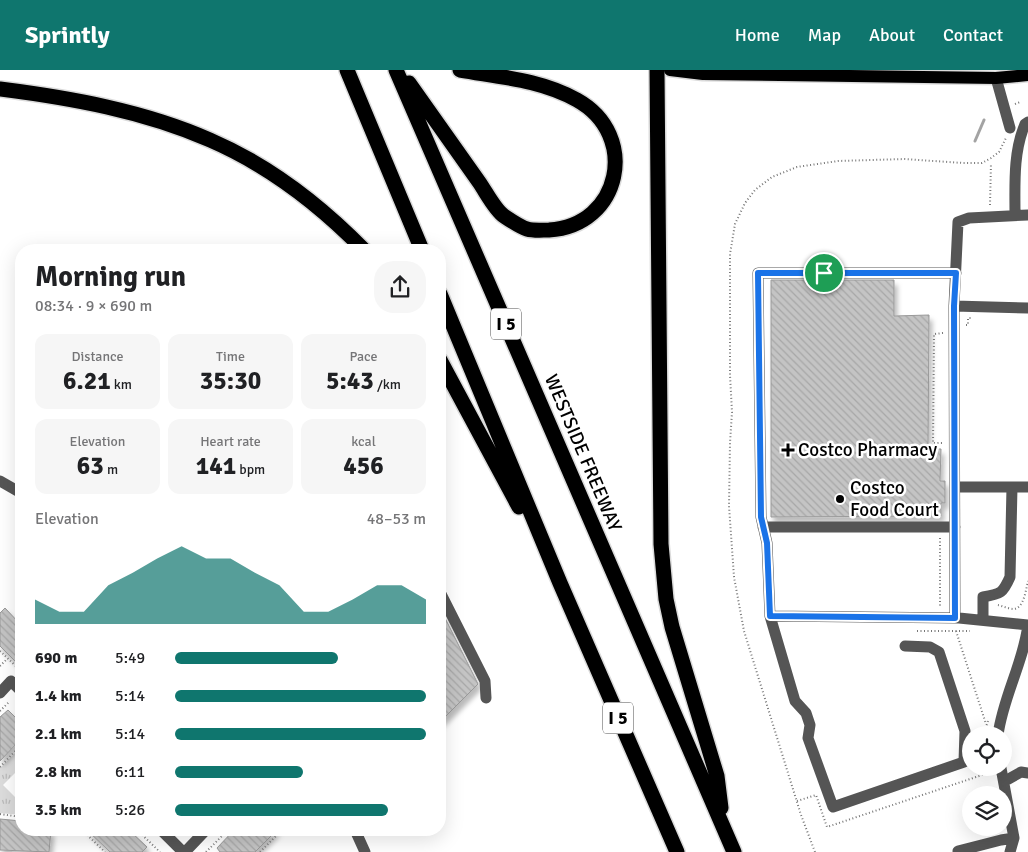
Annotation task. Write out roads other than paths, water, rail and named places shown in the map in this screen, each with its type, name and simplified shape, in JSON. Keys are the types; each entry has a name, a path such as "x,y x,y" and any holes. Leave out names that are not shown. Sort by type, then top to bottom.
{"highway":[{"path":"347,70 420,244"},
{"path":"398,70 502,215 527,229 539,230 560,229 582,220 592,213 608,193 616,174 614,142 600,118 579,100 558,90 529,82 460,70"},
{"name":"WESTSIDE FREEWAY","path":"398,70 734,852"},
{"path":"657,70 661,544 663,579 672,627 717,776 723,824"},
{"path":"0,89 122,110 211,140 276,176 321,210 358,244"},
{"name":"I 5","path":"446,308 560,583 677,852"},
{"path":"446,371 560,583"}],"main road":[{"path":"670,70 703,74 996,78 1028,75"}],"street":[{"path":"996,78 1010,128"},
{"path":"1015,215 1015,164 1019,137 1024,124 1028,122"},
{"path":"955,618 954,306 958,222 969,218 1028,215"},
{"path":"956,273 758,273 761,517 767,543 770,616 795,701 806,713 810,725 808,738 833,807 962,763"},
{"path":"954,306 1028,308"},
{"path":"0,481 15,489"},
{"path":"955,487 1028,487"},
{"path":"983,620 983,598 1004,590 1010,576 1012,487"},
{"path":"763,527 955,527"},
{"path":"446,604 484,682 486,698"},
{"path":"770,616 955,618 1028,625 1026,644 1000,718 999,726"},
{"path":"905,646 930,647 939,652 964,726"},
{"path":"0,693 11,682 15,686"},
{"path":"1005,781 1021,772 1028,773"},
{"path":"1001,776 1005,781 1014,838 1010,852"},
{"path":"167,836 184,852 200,836"},
{"path":"358,836 365,852"},
{"path":"958,852 1014,838"}],"waterway":[{"path":"975,141 984,120"}],"place":[{"name":"Costco Pharmacy","path":"788,450"},
{"name":"Costco Food Court","path":"840,499"}]}
